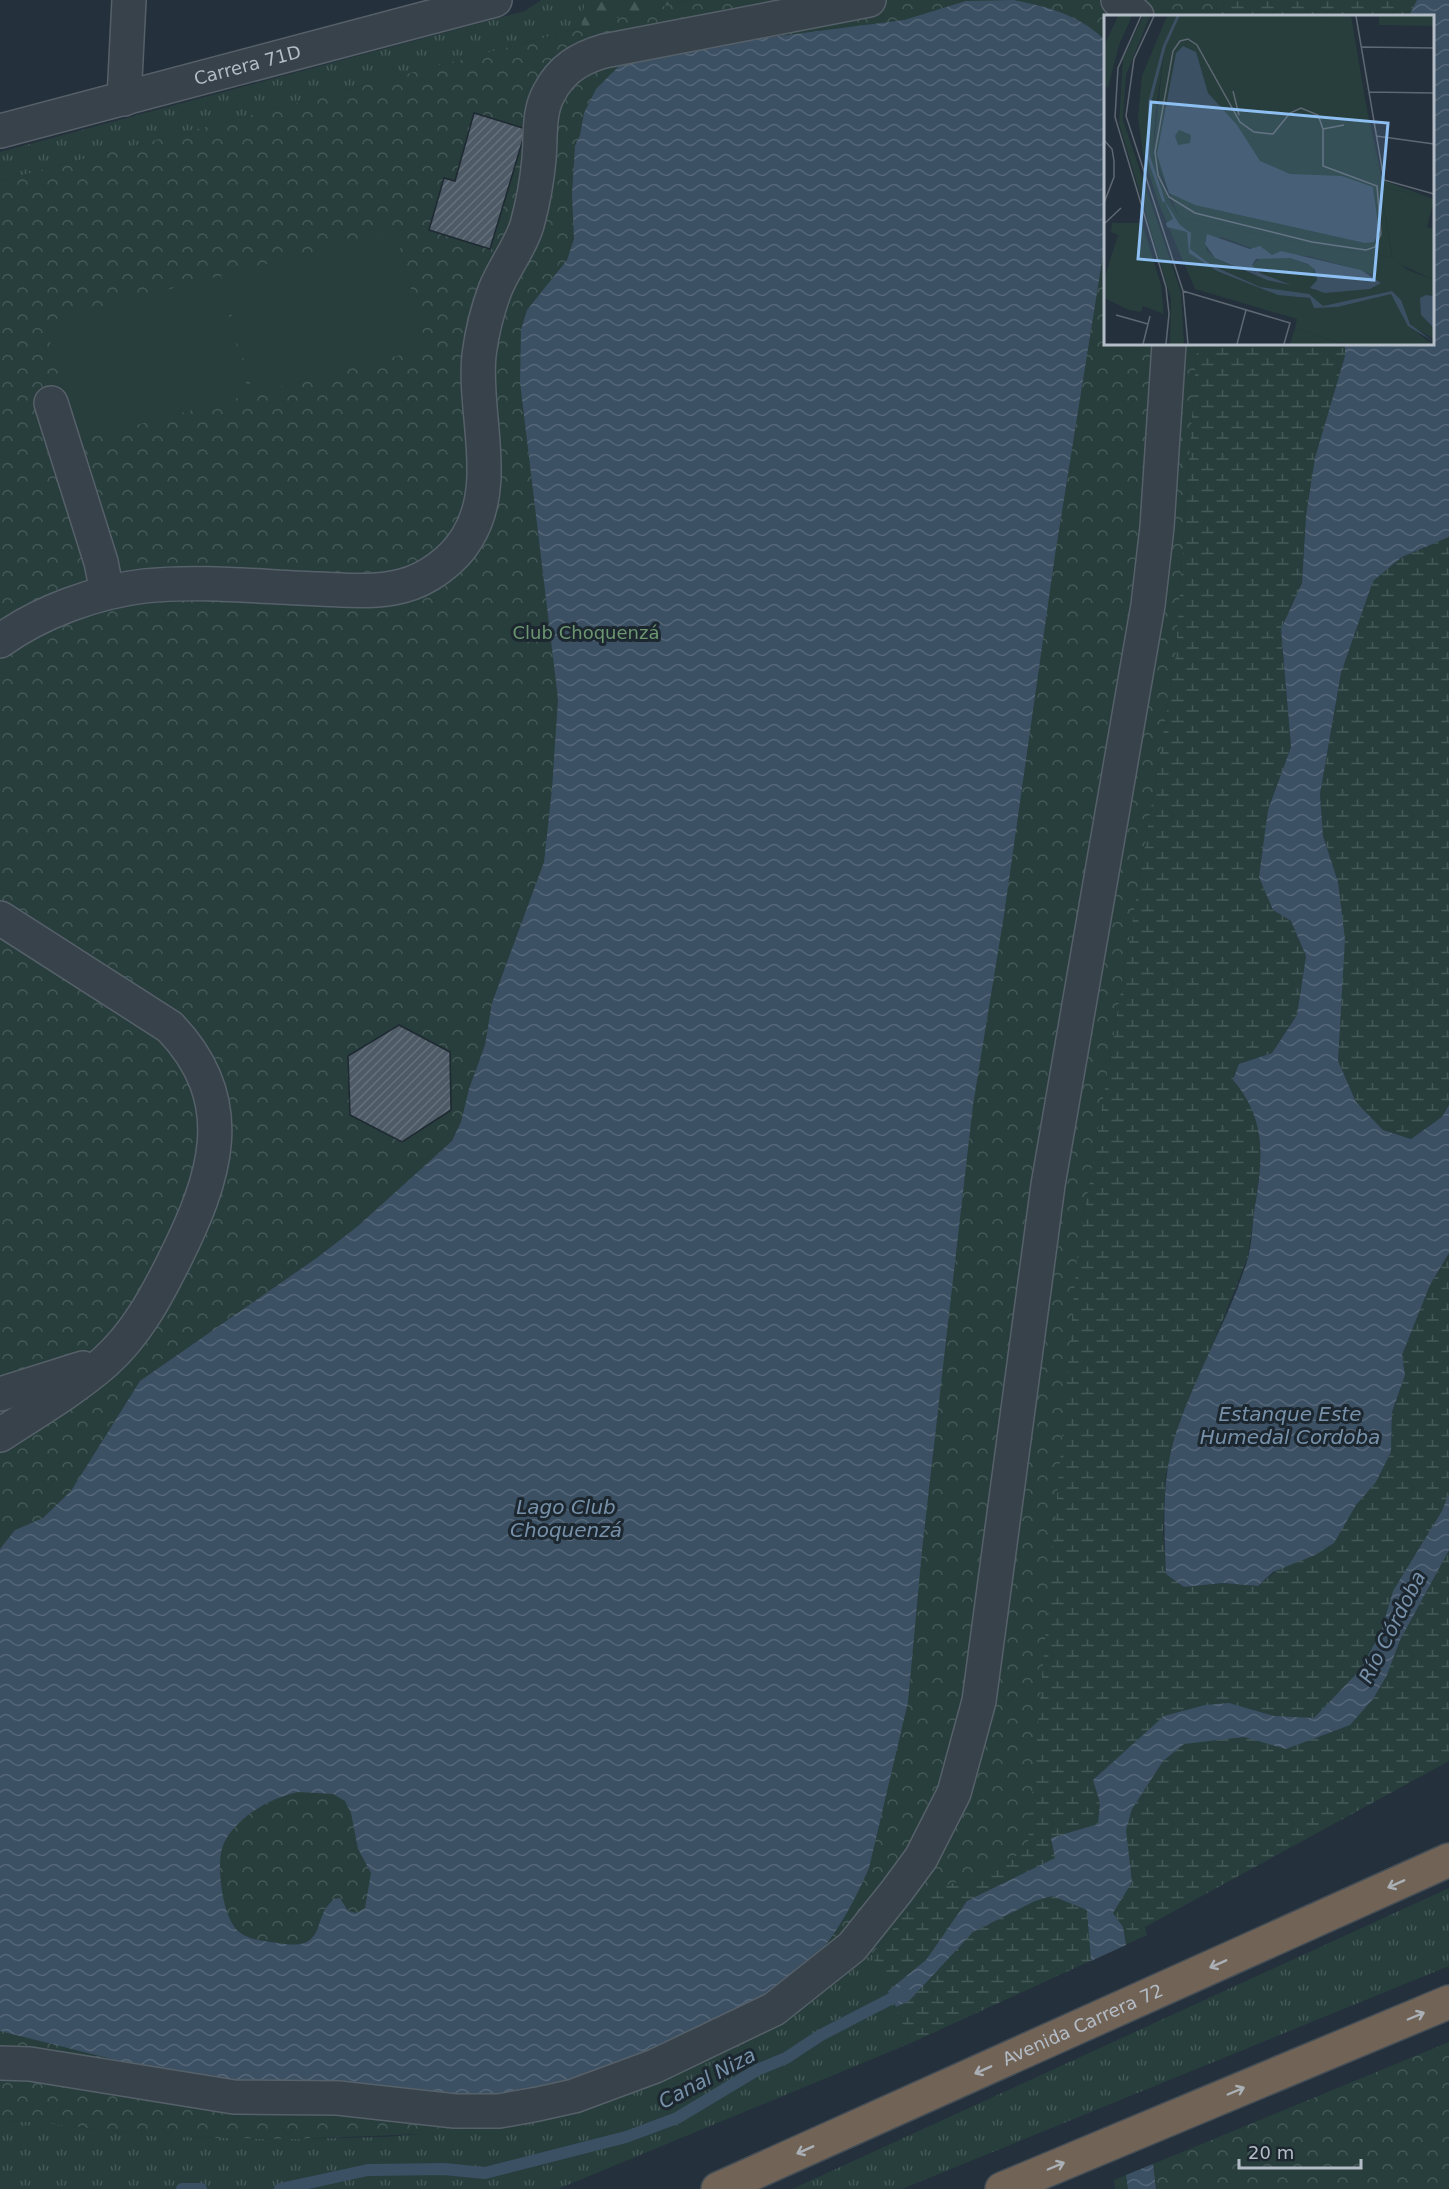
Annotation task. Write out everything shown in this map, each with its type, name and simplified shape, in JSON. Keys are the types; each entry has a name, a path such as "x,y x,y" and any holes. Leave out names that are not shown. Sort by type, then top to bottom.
{"highway":[{"name":"Avenida Carrera 72","path":"718,2189 1449,1860"},
{"path":"1002,2189 1449,2002"}],"street":[{"path":"124,99 129,0"},
{"name":"Carrera 71D","path":"0,130 495,0"},
{"path":"0,641 68,606 107,592 145,586 184,585 368,590 402,586 424,577 446,563 467,538 481,499 483,471 479,357 484,322 496,288 526,225 537,182 542,114 548,94 557,80 568,67 585,56 604,51 869,0"},
{"path":"1118,0 1136,15"},
{"path":"0,2062 42,2065 234,2097 338,2098 455,2111 499,2110 538,2104 614,2083 774,2009 852,1947 921,1858 954,1793 980,1701 1048,1185 1148,605 1157,527 1169,345"},
{"path":"51,403 101,562 107,592"},
{"path":"0,918 170,1027 188,1045 210,1091 215,1115 216,1143 211,1171 191,1227 150,1309 105,1362 0,1436"},
{"path":"0,1394 105,1362"}],"green space":[{"path":"541,0 585,0 581,28 0,181 0,152 525,11"},
{"path":"585,0 687,0 581,28"},
{"name":"Club Choquenzá","path":"687,0 1217,0 1216,15 1104,15 1104,345 1197,345 1175,661 1077,1258 1028,1844 1016,1856 985,1873 944,1886 915,1902 872,1954 783,2019 721,2058 553,2117 472,2132 293,2139 162,2137 37,2122 0,2121 0,181"},
{"path":"1217,0 1417,0 1410,15 1216,15"},
{"path":"395,230 427,348 253,394 221,276"},
{"path":"219,276 249,395 76,441 45,322"},
{"path":"1197,345 1345,345 1345,356 1306,516 1302,583 1281,629 1291,747 1268,810 1273,910 1291,921 1306,956 1297,1015 1272,1053 1240,1064 1233,1080 1249,1099 1259,1130 1261,1162 1248,1257 1204,1367 1166,1474 1163,1529 1166,1573 1184,1587 1223,1583 1258,1586 1356,1505 1376,1482 1391,1452 1392,1412 1405,1375 1402,1355 1430,1285 1449,1253 1449,1761 1145,1927 1147,1935 911,2043 872,1954 915,1902 944,1885 985,1873 1077,1258 1175,661"},
{"path":"1449,537 1449,1105 1442,1117 1411,1139 1383,1130 1356,1102 1338,1061 1340,990 1338,882 1323,836 1320,794 1341,673 1373,581 1402,557"},
{"path":"1449,1888 1449,1966 902,2189 792,2189"},
{"path":"872,1954 911,2043 558,2189 0,2189 0,2121 37,2122 162,2137 293,2139 384,2137 499,2128 525,2122 783,2019"},
{"path":"1449,2042 1449,2189 1115,2189 1114,2180"}],"water":[{"name":"Lago Club Choquenzá","path":"1014,0 1075,18 1104,39 1103,255 1055,555 1004,915 973,1105 922,1550 908,1702 869,1868 864,1880 844,1918 820,1952 790,1979 767,1995 719,2022 667,2045 571,2082 533,2091 465,2097 225,2082 176,2075 0,2031 0,1549 15,1530 43,1518 71,1491 140,1381 318,1257 358,1226 452,1141 461,1122 469,1089 485,1045 492,1003 544,862 558,699 520,382 521,330 527,310 567,260 574,239 572,194 575,146 580,135 584,113 596,89 620,65 638,57 716,44 904,20 966,1","holes":["298,1792 333,1794 345,1801 351,1813 358,1849 371,1873 365,1908 356,1913 348,1911 340,1898 334,1899 325,1910 315,1934 309,1941 301,1944 262,1941 238,1931 232,1924 224,1902 220,1875 221,1851 237,1824 266,1804"]},
{"name":"Estanque Este Humedal Cordoba","path":"1417,0 1449,0 1449,537 1402,557 1373,581 1341,673 1320,794 1323,836 1338,882 1345,939 1338,1061 1356,1102 1383,1130 1411,1139 1442,1117 1449,1105 1449,1253 1430,1285 1402,1355 1405,1375 1392,1412 1391,1452 1376,1482 1356,1505 1334,1543 1315,1555 1273,1572 1258,1586 1223,1583 1184,1587 1166,1574 1165,1501 1168,1465 1185,1408 1241,1280 1248,1258 1259,1177 1258,1127 1253,1111 1233,1080 1239,1064 1272,1053 1297,1015 1306,956 1291,921 1273,910 1259,877 1268,810 1291,747 1281,629 1302,583 1306,516 1315,458 1345,356 1345,345 1434,345 1434,15 1410,15"},
{"name":"Río Córdoba","path":"1449,1493 1449,1550 1400,1640 1387,1675 1373,1699 1350,1725 1286,1749 1244,1737 1184,1744 1163,1761 1132,1809 1126,1830 1132,1882 1113,1913 1123,1927 1126,1945 1091,1961 1087,1910 1052,1896 1035,1901 973,1932 909,2001 896,2007 888,1991 926,1960 967,1901 1055,1858 1051,1838 1098,1824 1100,1803 1093,1780 1164,1716 1205,1705 1229,1703 1274,1716 1314,1718 1360,1670 1381,1632 1393,1591 1442,1511"},
{"path":"1153,2164 1156,2189 1128,2189 1126,2175"}],"building":[{"path":"474,113 526,129 490,249 429,230 444,178 455,181"},
{"path":"399,1025 450,1052 451,1110 402,1142 350,1115 348,1056"}],"waterway":[{"name":"Canal Niza","path":"280,2189 368,2170 444,2169 485,2173 626,2137 677,2118 757,2070 786,2058 821,2035 904,1992"},
{"name":"Canal Niza","path":"182,2189 201,2189"}]}
